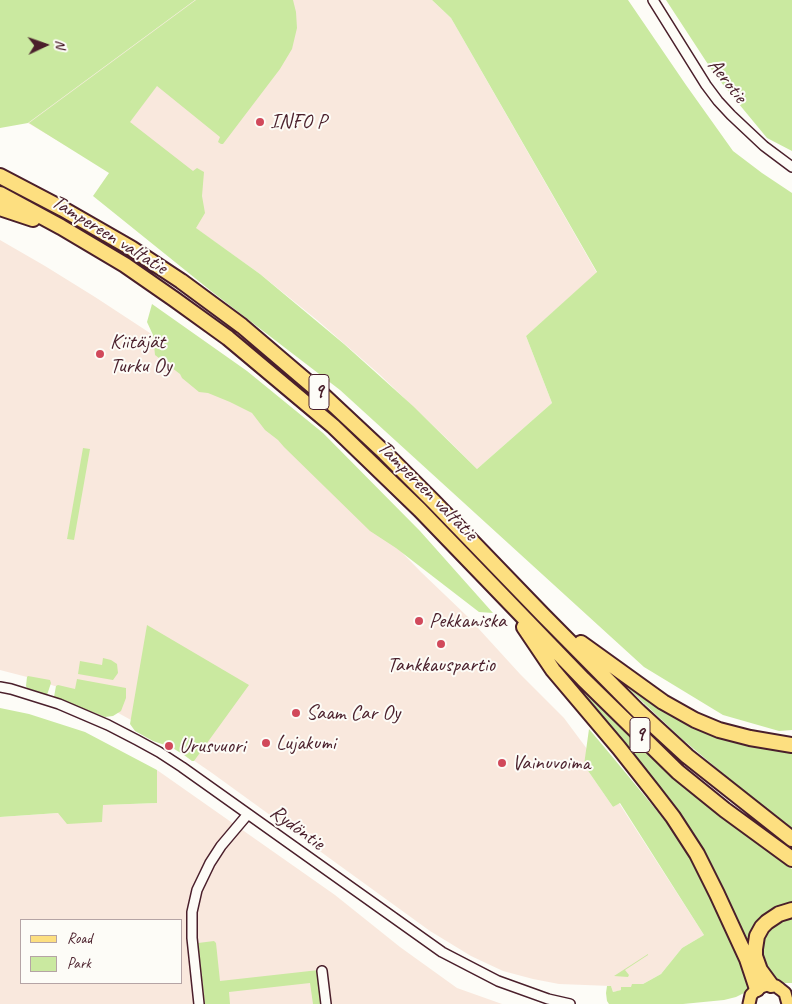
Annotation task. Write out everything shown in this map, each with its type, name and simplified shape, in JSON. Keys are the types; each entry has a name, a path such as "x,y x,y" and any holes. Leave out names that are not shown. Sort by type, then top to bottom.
{"highway":[{"name":"Tampereen valtatie","path":"0,176 131,248 181,281 242,326 323,395 385,454 638,711 687,756 792,839"},
{"name":"Tampereen valtatie","path":"0,194 125,265 228,338 332,426 420,510 583,678 678,772 725,810 792,859"},
{"path":"0,208 62,228"},
{"path":"503,595 553,670 636,769 673,817 693,848 747,959 757,989"},
{"path":"543,615 612,667 663,702 695,720 719,730 742,736 792,745"},
{"path":"771,985 760,970 755,956 757,936 767,922 779,914 792,910"}],"main road":[{"path":"749,1004 751,995 757,989 771,985 785,993 789,1000"}],"street":[{"name":"Aerotie","path":"653,0 694,67 718,101 737,122 764,146 792,166"},
{"name":"Rydöntie","path":"0,687 59,704 122,732 160,752 442,952 498,981 548,999 570,1004"},
{"path":"199,1004 192,938 192,912 197,890 210,863 221,846 248,814"},
{"path":"322,971 326,1004"}],"shaded area":[{"path":"195,0 432,0 451,18 597,273 526,336 552,403 477,469 379,374 260,274 141,191 28,123"},
{"path":"0,240 95,297 153,335 246,407 378,528 468,617 520,674 564,718 590,753 584,765 613,807 619,803 704,935 682,948 661,974 643,984 632,984 632,987 621,987 622,990 613,992 611,986 559,984 503,971 471,956 430,931 151,731 111,709 70,691 0,670"},
{"path":"157,770 335,895 400,947 457,988 502,1004 0,1004 0,817 58,813 101,822 102,805 157,803"}],"green space":[{"path":"0,0 195,0 28,123 0,128"},
{"path":"196,0 293,0 297,28 292,49 280,69 223,144 218,142 220,137 157,86 130,122 193,171 197,168 204,172 202,196 205,213 196,228 260,274 344,344 413,406 477,469 552,403 526,336 597,272 451,18 432,0 628,0 733,151 792,193 792,730 779,731 723,715 644,667 340,390 211,291 93,196 109,173 29,123"},
{"path":"666,0 792,0 792,151 767,138 715,75"},
{"path":"152,304 247,371 323,433 420,531 493,613 479,612 396,548 370,531 278,440 265,430 252,413 208,393 199,392 182,378 180,374 155,355 153,335 147,322"},
{"path":"83,448 90,449 74,540 67,539"},
{"path":"147,625 249,685 194,761 171,747 171,745 153,741 135,731 130,724"},
{"path":"103,658 117,664 118,673 113,680 78,674 80,661 102,665"},
{"path":"558,667 665,771 723,819 792,869 792,908 779,911 752,955 726,902"},
{"path":"28,676 50,680 51,683 47,695 27,688"},
{"path":"615,676 659,706 792,749 792,828 751,797 682,739"},
{"path":"77,679 126,688 126,698 121,711 113,716 105,717 54,697 56,686 75,689"},
{"path":"0,708 29,714 85,732 157,770 157,803 103,805 102,822 67,824 58,813 0,817"},
{"path":"589,729 681,840 741,957 750,987 746,992 724,1000 683,1004 609,1004 607,1001 607,986 611,986 613,992 621,990 621,987 631,987 632,984 643,984 661,974 682,948 704,935 620,803 613,807 584,765"},
{"path":"792,915 792,983 785,983 772,977 764,967 760,946 772,923"},
{"path":"214,941 216,943 220,981 319,970 323,1004 313,1004 310,983 229,992 230,1004 205,1004 198,943"},
{"path":"648,954 625,970 629,975 628,977 614,976"}],"place":[{"name":"INFO P","path":"260,122"},
{"name":"Kiitäjät Turku Oy","path":"100,354"},
{"name":"Pekkaniska","path":"419,621"},
{"name":"Tankkauspartio","path":"441,644"},
{"name":"Saam Car Oy","path":"296,713"},
{"name":"Lujakumi","path":"266,743"},
{"name":"Urusvuori","path":"169,746"},
{"name":"Vainuvoima","path":"502,763"}]}
